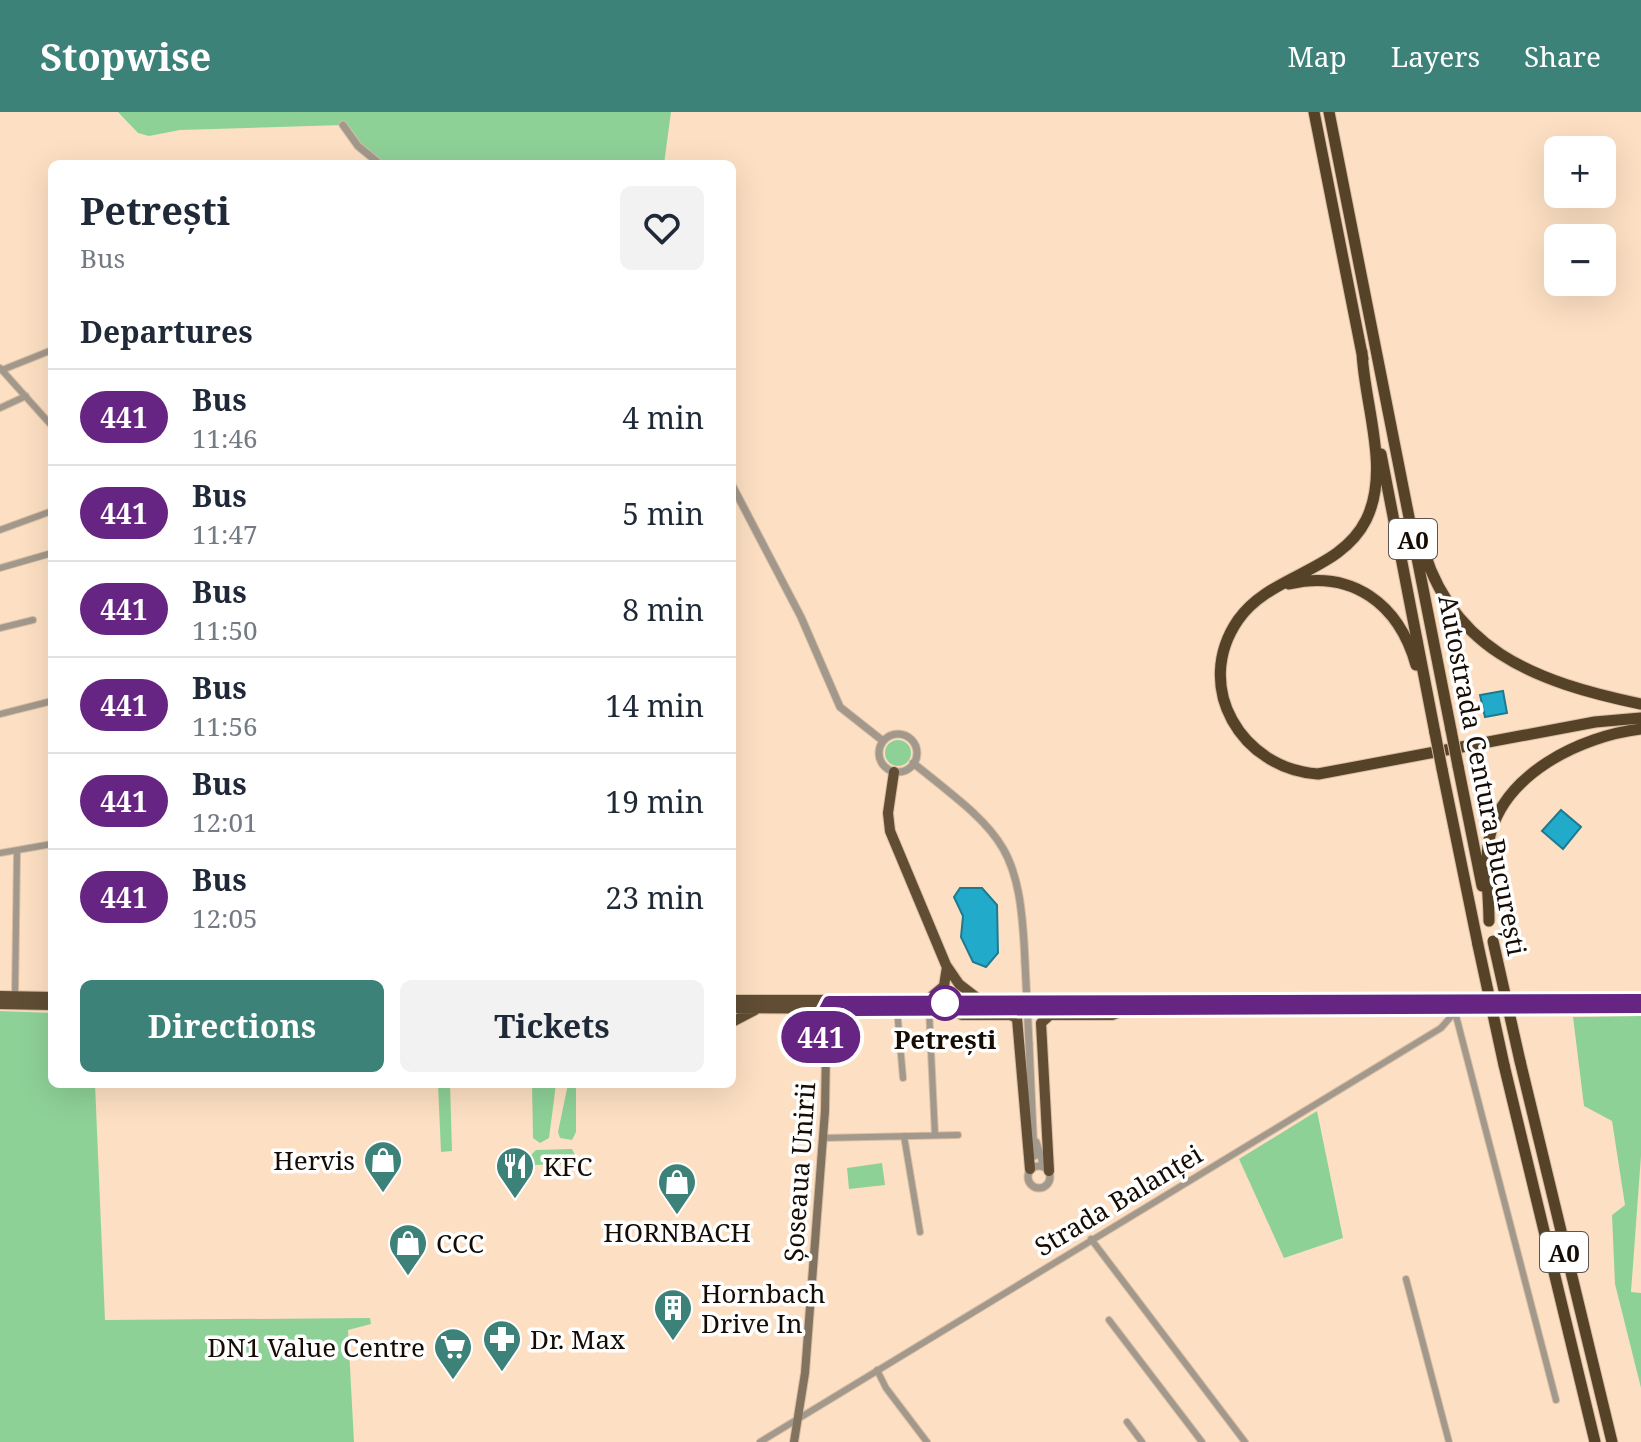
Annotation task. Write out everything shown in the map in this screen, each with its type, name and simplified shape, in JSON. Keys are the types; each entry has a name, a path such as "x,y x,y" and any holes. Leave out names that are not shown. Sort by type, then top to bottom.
{"highway":[{"name":"Autostrada Centura București","path":"1314,112 1478,945 1595,1442"},
{"name":"Autostrada Centura București","path":"1329,112 1493,941 1612,1442"},
{"path":"1376,348 1388,385 1420,537 1437,581 1455,610 1481,639 1528,672 1575,690 1641,704"},
{"path":"1362,352 1377,477 1370,510 1361,528 1345,547 1249,607 1232,630 1224,651 1221,683 1227,711 1237,731 1260,755 1281,767 1305,773 1333,773 1595,722 1641,718"},
{"path":"1280,586 1331,580 1355,586 1384,604 1409,643 1432,717"},
{"path":"1489,921 1489,839 1499,812 1510,797 1545,765 1580,744 1641,729"},
{"path":"894,772 888,825 946,965 959,984 983,1002"},
{"path":"926,1006 944,986 946,965"},
{"path":"0,996 48,997"},
{"path":"736,1000 852,1010 983,1002 1641,1000"},
{"path":"0,1004 48,1005"},
{"path":"736,1008 804,1005"},
{"path":"804,1005 818,1023"},
{"path":"828,1007 1454,1010 1641,1007"},
{"path":"1039,1168 1043,1019 1054,1014 1112,1015 1131,1008"},
{"path":"736,1020 757,1009"},
{"path":"949,1009 962,1015 1010,1015 1017,1018 1039,1168"},
{"path":"834,1024 852,1010"}],"main road":[{"path":"818,1023 828,1007"},
{"path":"828,1007 834,1024"},
{"name":"Șoseaua Unirii","path":"818,1023 826,1048"},
{"name":"Șoseaua Unirii","path":"794,1442 799,1418 823,1138 826,1048 834,1024"}],"street":[{"path":"343,125 358,146 375,160"},
{"path":"48,351 1,369 48,421"},
{"path":"0,408 26,396"},
{"path":"736,493 801,617 840,707 883,741"},
{"path":"0,530 48,512"},
{"path":"0,568 48,554"},
{"path":"0,628 33,620"},
{"path":"0,714 48,702"},
{"path":"895,735 908,738 915,747 913,763 905,770 894,772 881,761 879,751 883,741 895,735"},
{"path":"913,763 980,817 1002,843 1020,889 1039,1168"},
{"path":"0,853 48,845"},
{"path":"15,996 17,851"},
{"path":"926,1006 935,1135"},
{"path":"897,1009 903,1078"},
{"path":"1454,1010 1556,1400"},
{"name":"Strada Balanței","path":"760,1442 1441,1028 1454,1010"},
{"path":"823,1138 958,1135"},
{"path":"904,1136 920,1232"},
{"path":"1091,1239 1245,1442"},
{"path":"1406,1279 1449,1442"},
{"path":"1109,1320 1202,1442"},
{"path":"877,1370 883,1384 927,1442"},
{"path":"1127,1422 1142,1442"}],"green space":[{"path":"118,112 671,112 665,160 369,160 353,145 343,125 180,130 149,136 138,133"},
{"path":"898,740 907,744 911,753 907,762 898,766 889,762 885,753 889,744"},
{"path":"0,1011 48,1013 48,1088 95,1088 105,1320 370,1318 371,1324 348,1330 354,1442 0,1442"},
{"path":"1641,1016 1641,1156 1631,1292 1641,1293 1641,1388 1615,1284 1612,1215 1625,1205 1612,1121 1584,1106 1573,1017"},
{"path":"438,1088 450,1088 452,1151 441,1152"},
{"path":"532,1088 555,1088 549,1138 540,1143 533,1138"},
{"path":"567,1088 576,1088 576,1132 572,1140 560,1138 558,1132"},
{"path":"1317,1111 1343,1238 1284,1258 1239,1159"},
{"path":"572,1149 577,1159 571,1164 533,1165 528,1158 536,1150"},
{"path":"882,1163 885,1185 849,1189 847,1168"}],"water":[{"path":"1503,691 1507,713 1485,717 1480,695"},
{"path":"1561,810 1581,827 1563,849 1542,831"},
{"path":"960,888 982,888 997,905 998,953 986,967 973,962 961,937 963,916 954,897"}],"bus line":[{"name":"441","path":"1641,1000 829,1002 818,1023 826,1048 834,1024 852,1010 1641,1007"}],"place":[{"name":"Petrești","path":"945,1003"},
{"name":"Hervis","path":"383,1194"},
{"name":"KFC","path":"515,1200"},
{"name":"HORNBACH","path":"677,1216"},
{"name":"CCC","path":"408,1277"},
{"name":"Hornbach Drive In","path":"673,1342"},
{"name":"Dr. Max","path":"502,1373"},
{"name":"DN1 Value Centre","path":"453,1381"}]}
